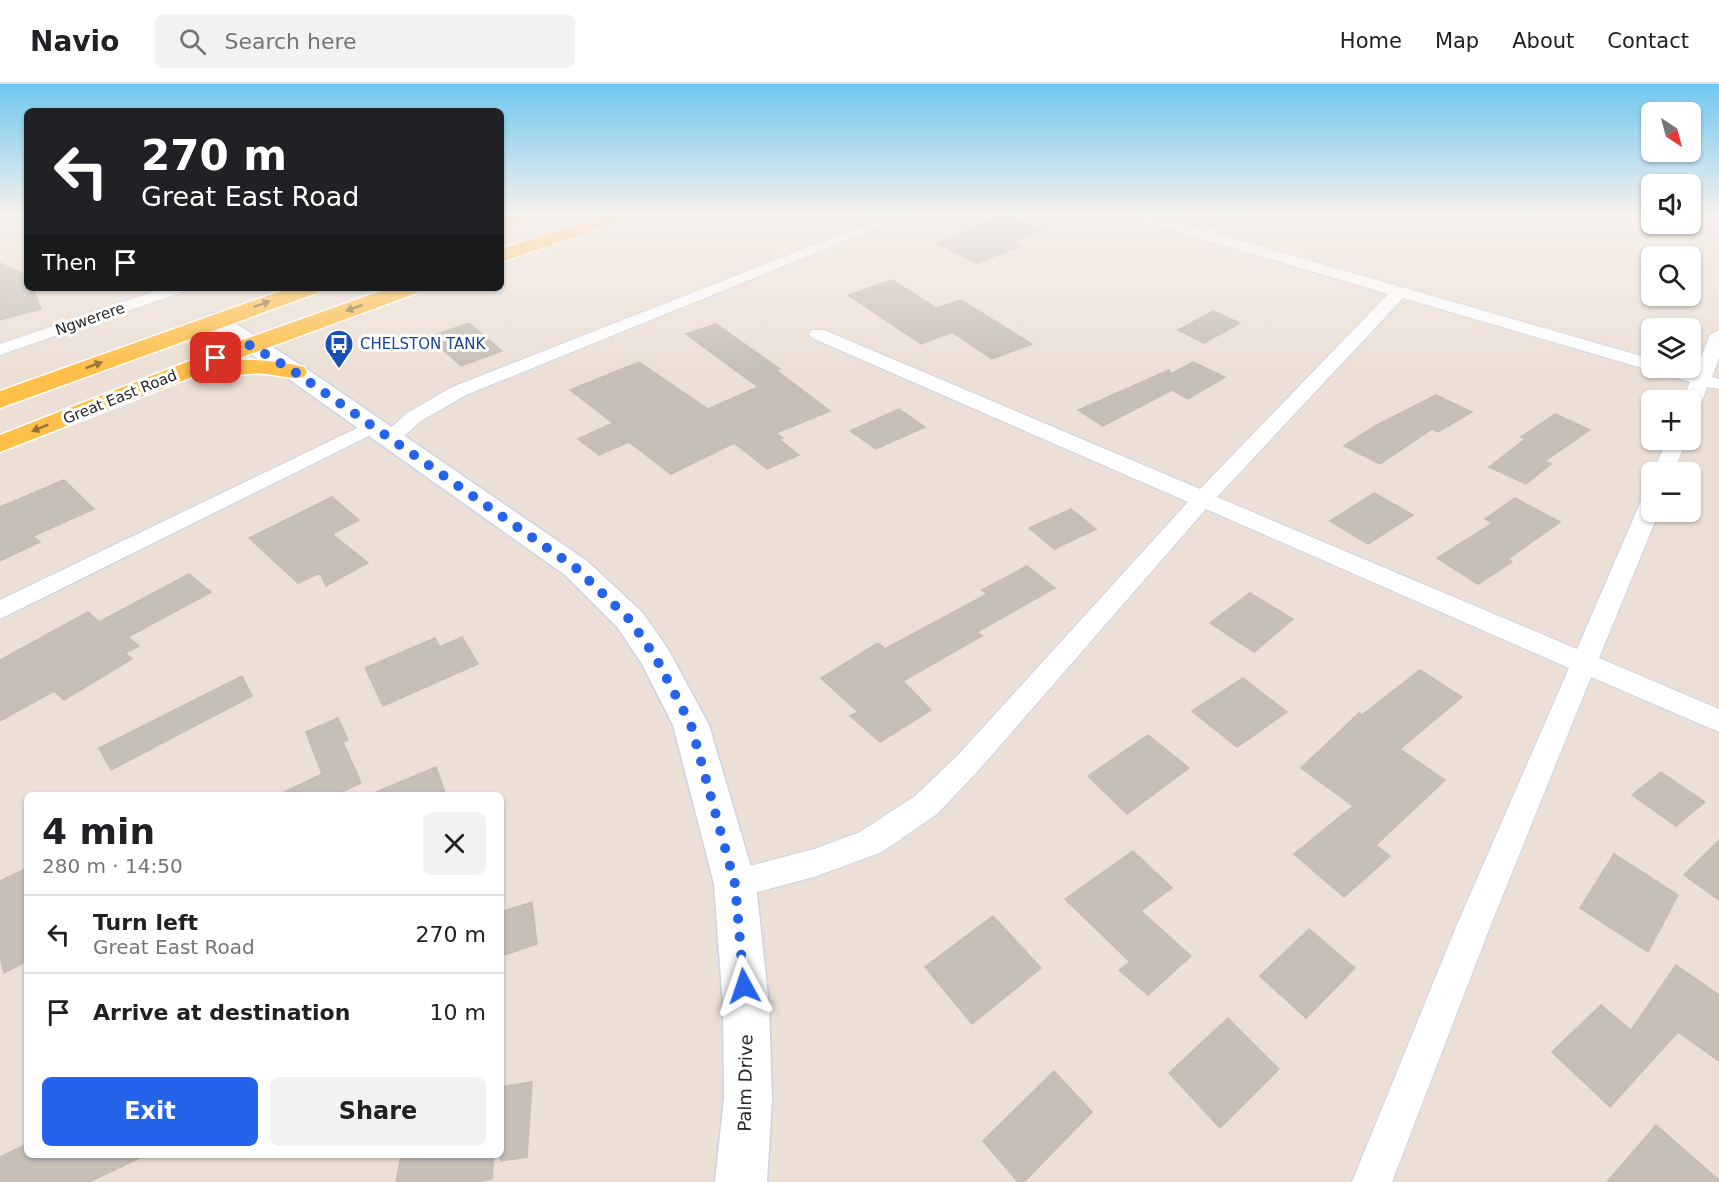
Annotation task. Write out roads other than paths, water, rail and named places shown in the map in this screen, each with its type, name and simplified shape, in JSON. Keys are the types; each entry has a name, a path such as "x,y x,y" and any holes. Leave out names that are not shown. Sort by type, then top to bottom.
{"main road":[{"path":"0,400 300,291"},
{"name":"Great East Road","path":"0,444 250,345 400,291"},
{"path":"295,372 289,355 298,337 318,320"},
{"path":"182,372 225,367 264,366 295,372"}],"street":[{"path":"0,610 404,423 426,407 459,391 773,266"},
{"path":"1312,266 1641,362"},
{"name":"Ngwerere","path":"0,350 171,291"},
{"path":"735,884 814,863 871,842 926,805 968,764 1201,501 1399,292"},
{"name":"Palm Drive","path":"214,321 295,372 576,568 630,620 656,658 691,725 735,884 746,1006 748,1098 741,1182"},
{"path":"818,334 1201,501 1719,721"},
{"path":"1701,394 1711,382 1719,335"},
{"path":"1696,378 1711,382"},
{"path":"1372,1182 1473,927 1643,522"}],"place":[{"name":"CHELSTON TANK","path":"339,370"}]}
